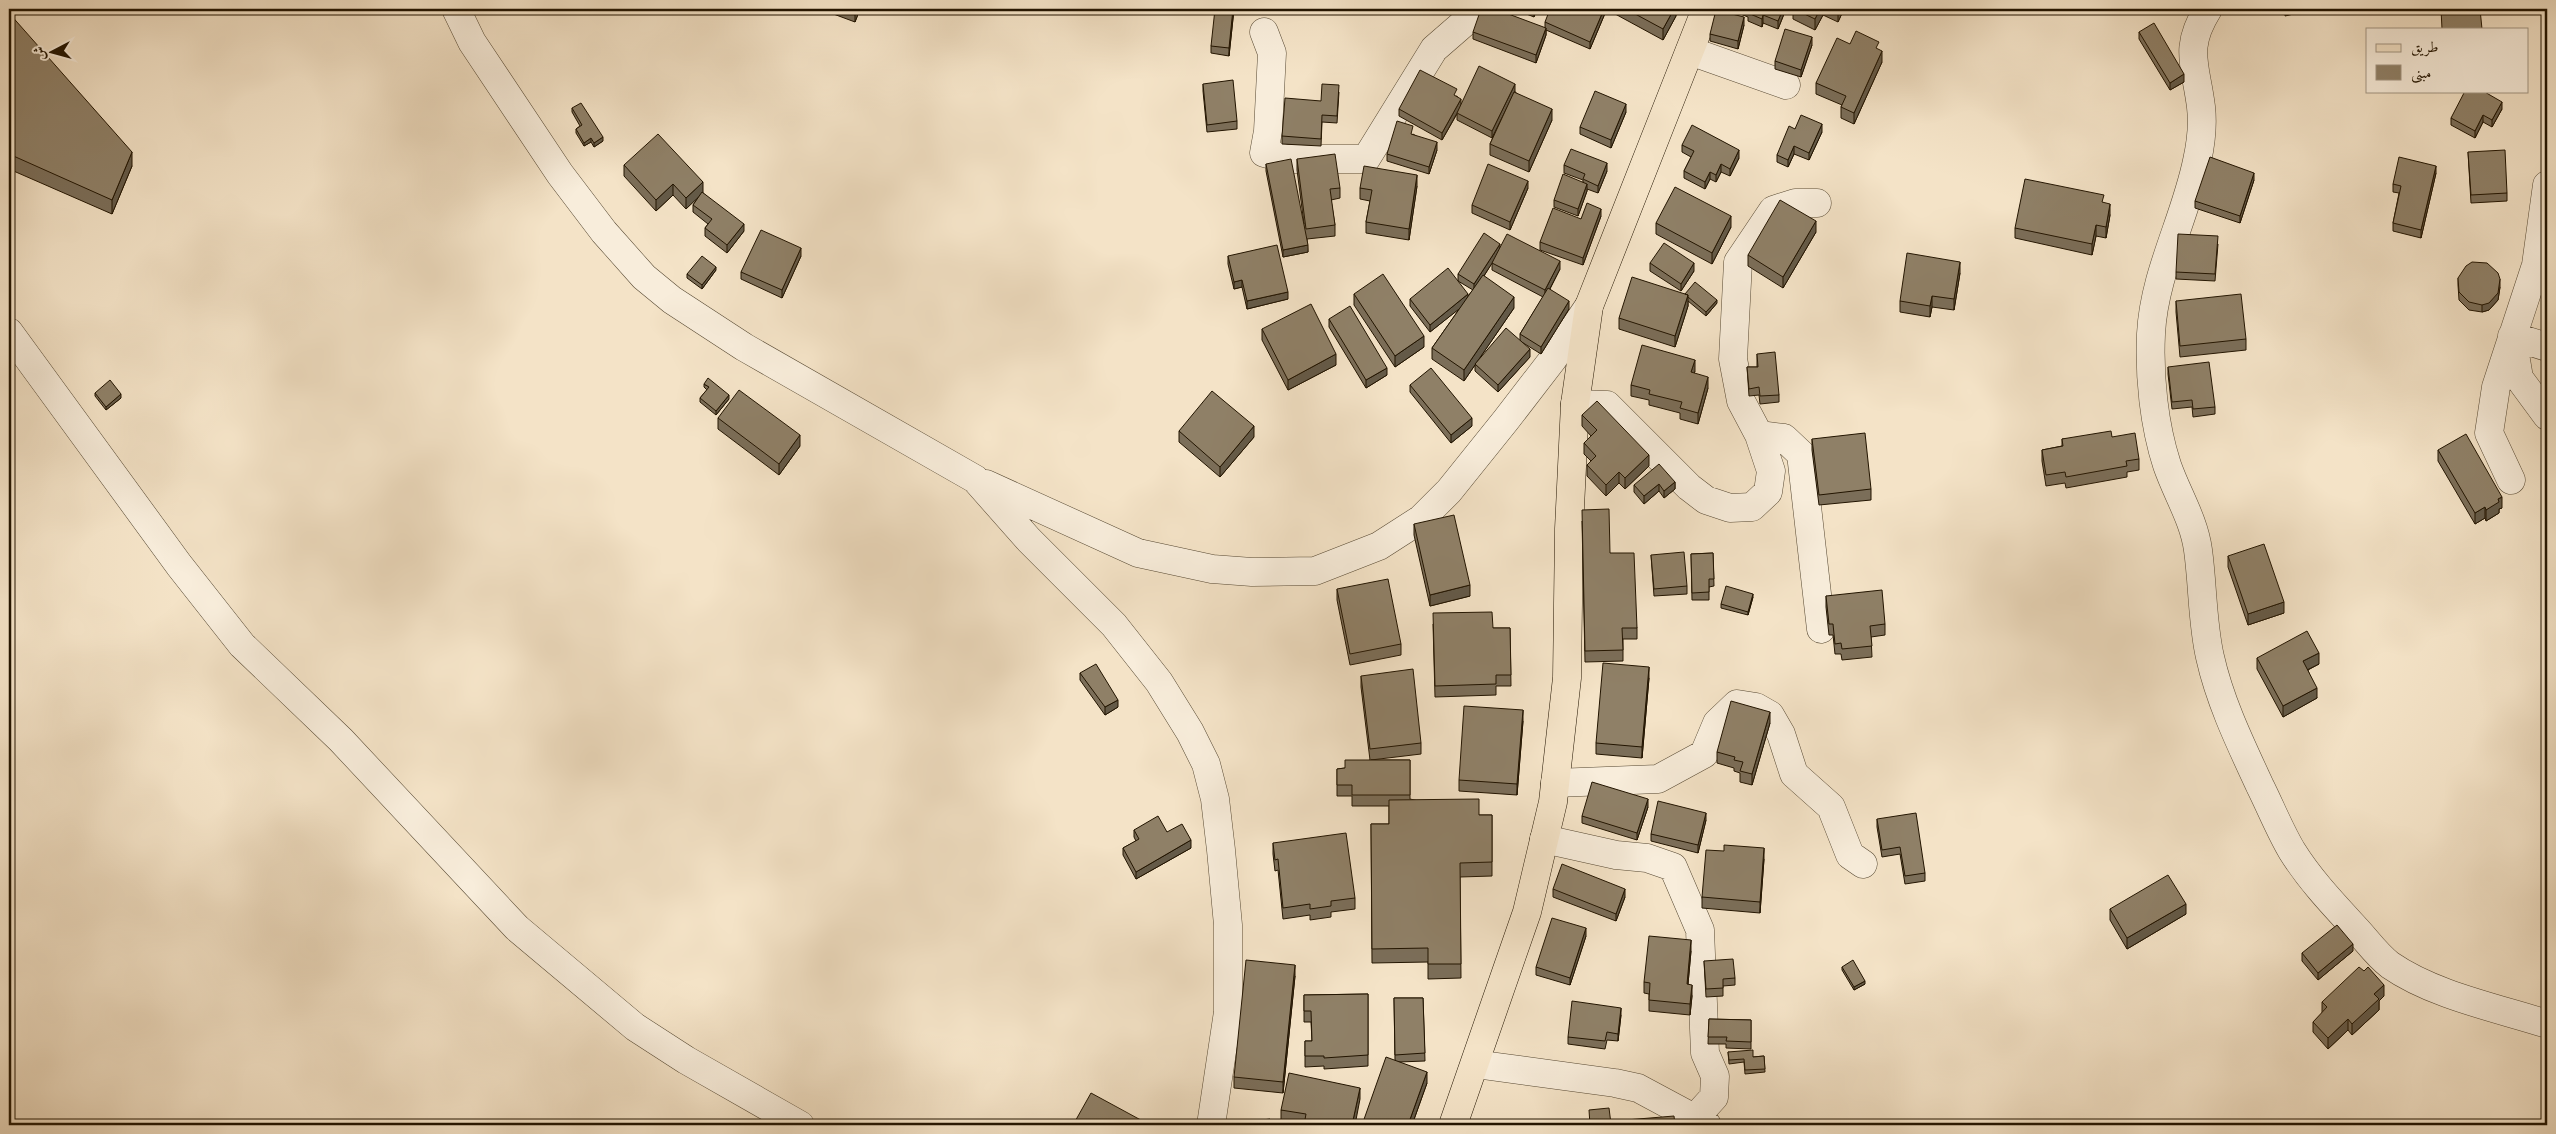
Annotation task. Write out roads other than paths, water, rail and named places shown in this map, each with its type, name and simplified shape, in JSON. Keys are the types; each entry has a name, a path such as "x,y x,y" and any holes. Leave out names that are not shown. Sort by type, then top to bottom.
{"main road":[{"path":"1453,1125 1527,912 1555,783 1567,678 1575,404 1589,306 1706,9"}],"street":[{"path":"456,9 472,42 560,174 604,232 644,277 672,300 744,347 975,478 1036,508 1138,553 1212,569 1252,572 1315,571 1379,546 1422,519 1449,491 1553,359 1589,306"},
{"path":"1264,32 1272,53 1268,131 1264,152 1288,159 1366,159 1434,50 1480,9"},
{"path":"2208,9 2197,30 2192,47 2192,66 2201,109 2201,140 2191,187 2158,281 2151,337 2152,378 2160,440 2168,467 2193,527 2198,549 2204,630 2221,694 2247,756 2291,850 2320,888 2378,954 2406,974 2435,988 2547,1024"},
{"path":"1690,51 1786,85"},
{"path":"2511,480 2489,433 2496,387 2536,265 2547,185"},
{"path":"1575,404 1607,404 1689,487 1706,500 1730,508 1752,508 1768,492 1770,471 1759,435 1741,401 1733,359 1735,282 1738,262 1773,210 1796,203 1817,203"},
{"path":"9,332 179,565 242,645 341,740 517,928 635,1027 686,1060 800,1125"},
{"path":"2512,336 2547,347"},
{"path":"2512,336 2519,378 2547,416"},
{"path":"1759,435 1784,438 1801,454 1821,629"},
{"path":"975,478 1029,540 1114,625 1159,682 1190,732 1206,764 1214,799 1228,925 1228,1012 1212,1125"},
{"path":"1555,783 1658,779 1704,754 1717,723 1737,704 1756,707 1770,715 1781,734 1794,774 1831,807 1850,855 1863,864"},
{"path":"1475,1064 1615,1083 1638,1088 1701,1122 1714,1097 1715,1076 1705,1053 1700,930 1673,867 1647,858 1616,855 1544,839"}]}
